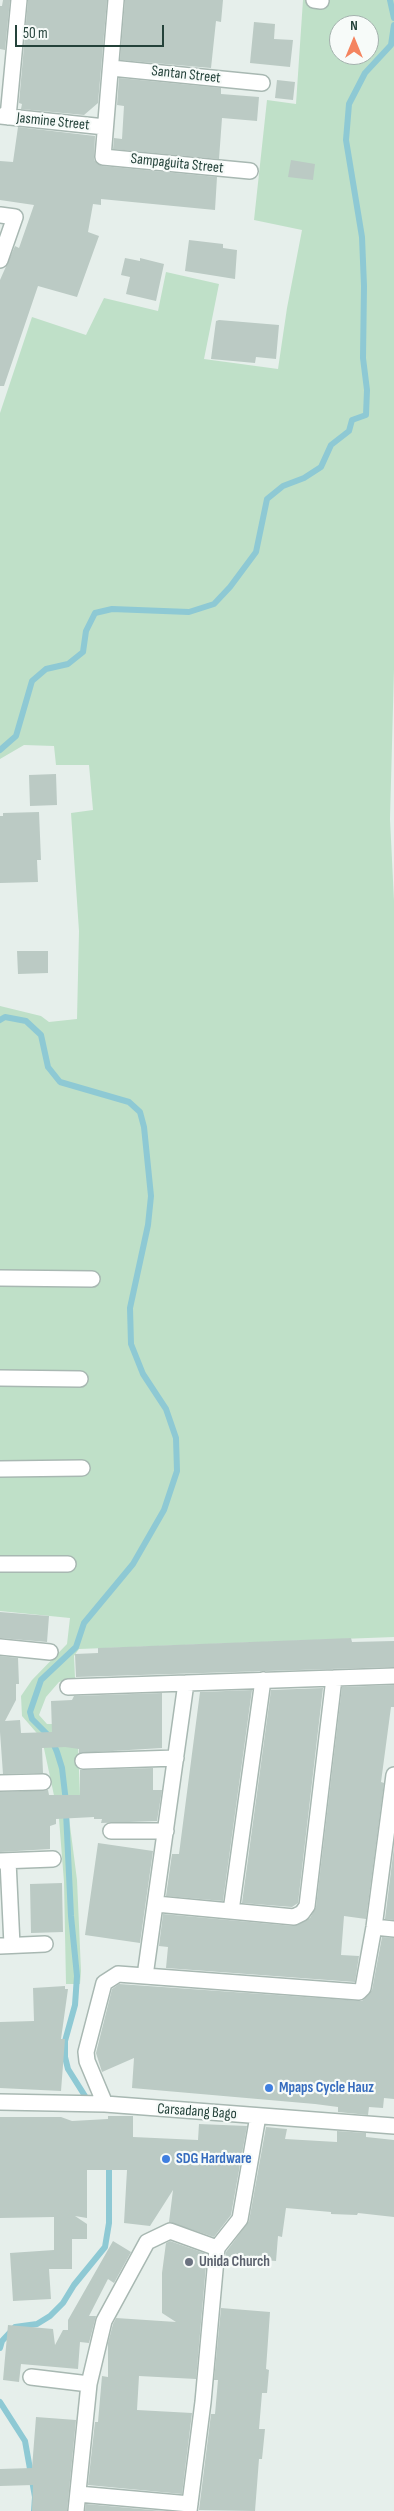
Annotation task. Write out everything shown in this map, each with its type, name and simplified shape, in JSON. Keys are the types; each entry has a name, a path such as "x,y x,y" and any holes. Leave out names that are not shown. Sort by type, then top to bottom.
{"street":[{"path":"4,116 19,0"},
{"path":"106,127 116,0"},
{"name":"Santan Street","path":"111,68 262,83"},
{"name":"Jasmine Street","path":"4,116 106,127"},
{"name":"Sampaguita Street","path":"106,127 103,157 250,171"},
{"path":"0,215 15,217 0,260"},
{"path":"0,1278 92,1279"},
{"path":"0,1378 80,1379"},
{"path":"0,1469 82,1468"},
{"path":"0,1564 68,1564"},
{"path":"0,1647 50,1652"},
{"path":"68,1687 394,1676"},
{"path":"156,1904 294,1917 302,1913 307,1906 334,1678"},
{"path":"231,1911 262,1680"},
{"path":"145,1976 186,1684"},
{"path":"83,1761 176,1758"},
{"path":"104,2104 87,2061 86,2052 104,1983 118,1974 354,1994 363,1988 374,1927 394,1776"},
{"path":"0,1782 43,1782"},
{"path":"111,1831 166,1831"},
{"path":"45,1944 6,1946 4,1861 53,1859"},
{"path":"374,1927 394,1929"},
{"name":"Carsadang Bago","path":"0,2102 104,2104 394,2126"},
{"path":"78,2494 190,2508 203,2402 217,2248 240,2219 258,2116"},
{"path":"76,2511 89,2384 104,2321 147,2242 170,2231 217,2248"},
{"path":"31,2377 89,2384"}],"green space":[{"path":"303,0 394,0 394,669 390,819 394,901 394,1637 79,1649 74,1656 75,1678 59,1682 46,1697 39,1715 47,1724 63,1724 78,1746 80,1795 69,1818 77,1880 81,1971 80,1984 66,1984 64,1882 59,1819 42,1739 22,1716 21,1696 32,1680 67,1644 70,1618 0,1611 0,1006 41,1016 49,1022 77,1019 79,931 71,813 93,810 89,765 56,765 54,746 24,745 0,759 0,413 32,317 86,335 104,298 158,311 166,272 219,284 204,359 278,369 287,308 302,230 254,220 267,100 296,104"}],"building":[{"path":"3,0 10,0 5,50 0,49 0,6 2,6"},
{"path":"28,0 107,0 98,103 84,115 21,109 22,104 19,103"},
{"path":"125,0 223,0 221,22 216,21 211,68 120,60"},
{"path":"254,22 275,24 274,39 293,40 290,67 250,63"},
{"path":"119,78 221,88 221,94 259,97 257,121 222,118 219,159 113,149 114,138 122,139 124,106 117,105"},
{"path":"277,80 295,82 293,100 275,98"},
{"path":"18,127 95,136 94,160 102,166 217,177 215,210 101,199 101,205 93,204 88,232 99,236 77,297 38,286 4,386 0,386 0,280 15,246 19,248 34,205 0,200 0,161 13,162"},
{"path":"291,160 315,164 313,180 288,177"},
{"path":"189,240 223,244 223,248 237,250 235,279 185,271"},
{"path":"125,258 140,261 140,258 164,264 156,301 126,294 130,277 121,275"},
{"path":"216,321 279,325 276,359 256,357 255,363 211,359"},
{"path":"56,774 57,805 30,806 29,775"},
{"path":"39,812 41,860 37,860 38,882 0,883 0,816 3,816 3,813"},
{"path":"17,951 48,951 48,973 18,974"},
{"path":"0,1612 49,1616 47,1642 0,1638"},
{"path":"351,1638 352,1642 394,1641 394,1667 76,1677 75,1654 98,1653 98,1648"},
{"path":"0,1656 18,1658 19,1684 16,1684 16,1700 5,1721 20,1720 21,1733 52,1732 51,1701 72,1700 74,1696 162,1693 162,1748 79,1753 79,1749 65,1747 42,1748 43,1773 3,1774 0,1732"},
{"path":"394,1685 394,1707 391,1707 381,1782 384,1783 366,1919 344,1916 341,1955 359,1956 355,1982 166,1968 168,1947 159,1946 163,1914 293,1926 310,1918 316,1907 342,1687"},
{"path":"323,1688 298,1903 292,1907 242,1903 271,1690"},
{"path":"252,1690 223,1901 166,1896 172,1854 179,1854 200,1692"},
{"path":"153,1768 153,1790 162,1790 157,1821 101,1823 102,1819 94,1819 94,1817 56,1819 56,1824 50,1826 50,1849 0,1852 0,1792 48,1790 49,1795 80,1795 80,1770"},
{"path":"98,1843 153,1851 140,1943 85,1935"},
{"path":"394,1847 394,1920 385,1919"},
{"path":"62,1883 63,1932 31,1933 30,1884"},
{"path":"382,1937 394,1938 394,2099 384,2098 383,2108 369,2107 368,2115 338,2112 338,2107 315,2104 132,2088 134,2058 102,2072 96,2053 112,1989 119,1984 362,2001 372,1990"},
{"path":"65,1986 65,1989 68,1989 61,2039 65,2039 61,2091 0,2088 0,2022 34,2021 33,1988"},
{"path":"108,2116 133,2116 133,2137 198,2140 199,2124 247,2126 231,2215 214,2237 169,2222 173,2190 150,2226 124,2223 127,2170 87,2170 87,2218 75,2216 87,2224 87,2239 72,2239 72,2269 49,2269 51,2299 13,2301 10,2253 54,2250 54,2217 0,2218 0,2117 61,2117 72,2121 108,2119"},
{"path":"266,2127 287,2129 285,2139 337,2142 337,2131 366,2133 366,2137 394,2140 394,2217 358,2213 357,2215 331,2214 331,2212 286,2208 282,2237 278,2236 276,2261 226,2257 226,2252 249,2221"},
{"path":"113,2241 131,2252 114,2283 108,2279 89,2316 96,2316 89,2343 80,2342 78,2369 21,2364 19,2382 3,2380 8,2325 53,2329 55,2345 63,2330 68,2330 68,2320"},
{"path":"170,2241 207,2254 196,2379 139,2376 137,2410 192,2413 182,2494 88,2485 95,2422 98,2422 102,2376 108,2377 108,2343 116,2318 176,2322 162,2313 162,2273 166,2243"},
{"path":"221,2308 270,2312 266,2369 269,2370 267,2393 262,2393 259,2429 265,2429 262,2459 259,2459 255,2511 199,2510 211,2414 215,2414 218,2380 214,2380"},
{"path":"36,2417 76,2420 67,2511 32,2511 33,2485 0,2486 0,2469 32,2468"},
{"path":"86,2504 163,2511 85,2511"}],"waterway":[{"path":"390,0 394,18"},
{"path":"0,750 16,736 32,681 46,669 68,664 83,652 86,631 95,613 112,609 189,612 214,604 230,587 256,552 267,499 283,486 304,478 321,467 331,445 349,431 352,420 366,415 367,390 363,358 364,286 362,237 346,140 349,104 365,73 391,45 394,25"},
{"path":"0,1020 5,1017 26,1021 41,1035 48,1067 60,1082 129,1102 140,1112 144,1127 151,1196 148,1225 130,1308 131,1344 143,1374 166,1409 176,1438 177,1471 164,1510 133,1564 84,1623 76,1647 41,1680 30,1712 32,1719 51,1738 57,1752 62,1768 66,1802"},
{"path":"66,1812 71,1916 77,1976 75,2005 65,2041 65,2057 68,2069 85,2096"},
{"path":"0,2348 2,2341 15,2327 37,2324 50,2316 63,2303 74,2285 105,2247 109,2223 109,2164"},
{"path":"0,2402 25,2441 35,2497 34,2511"}],"place":[{"name":"Mpaps Cycle Hauz","path":"269,2088"},
{"name":"SDG Hardware","path":"166,2159"},
{"name":"Unida Church","path":"189,2262"}]}
